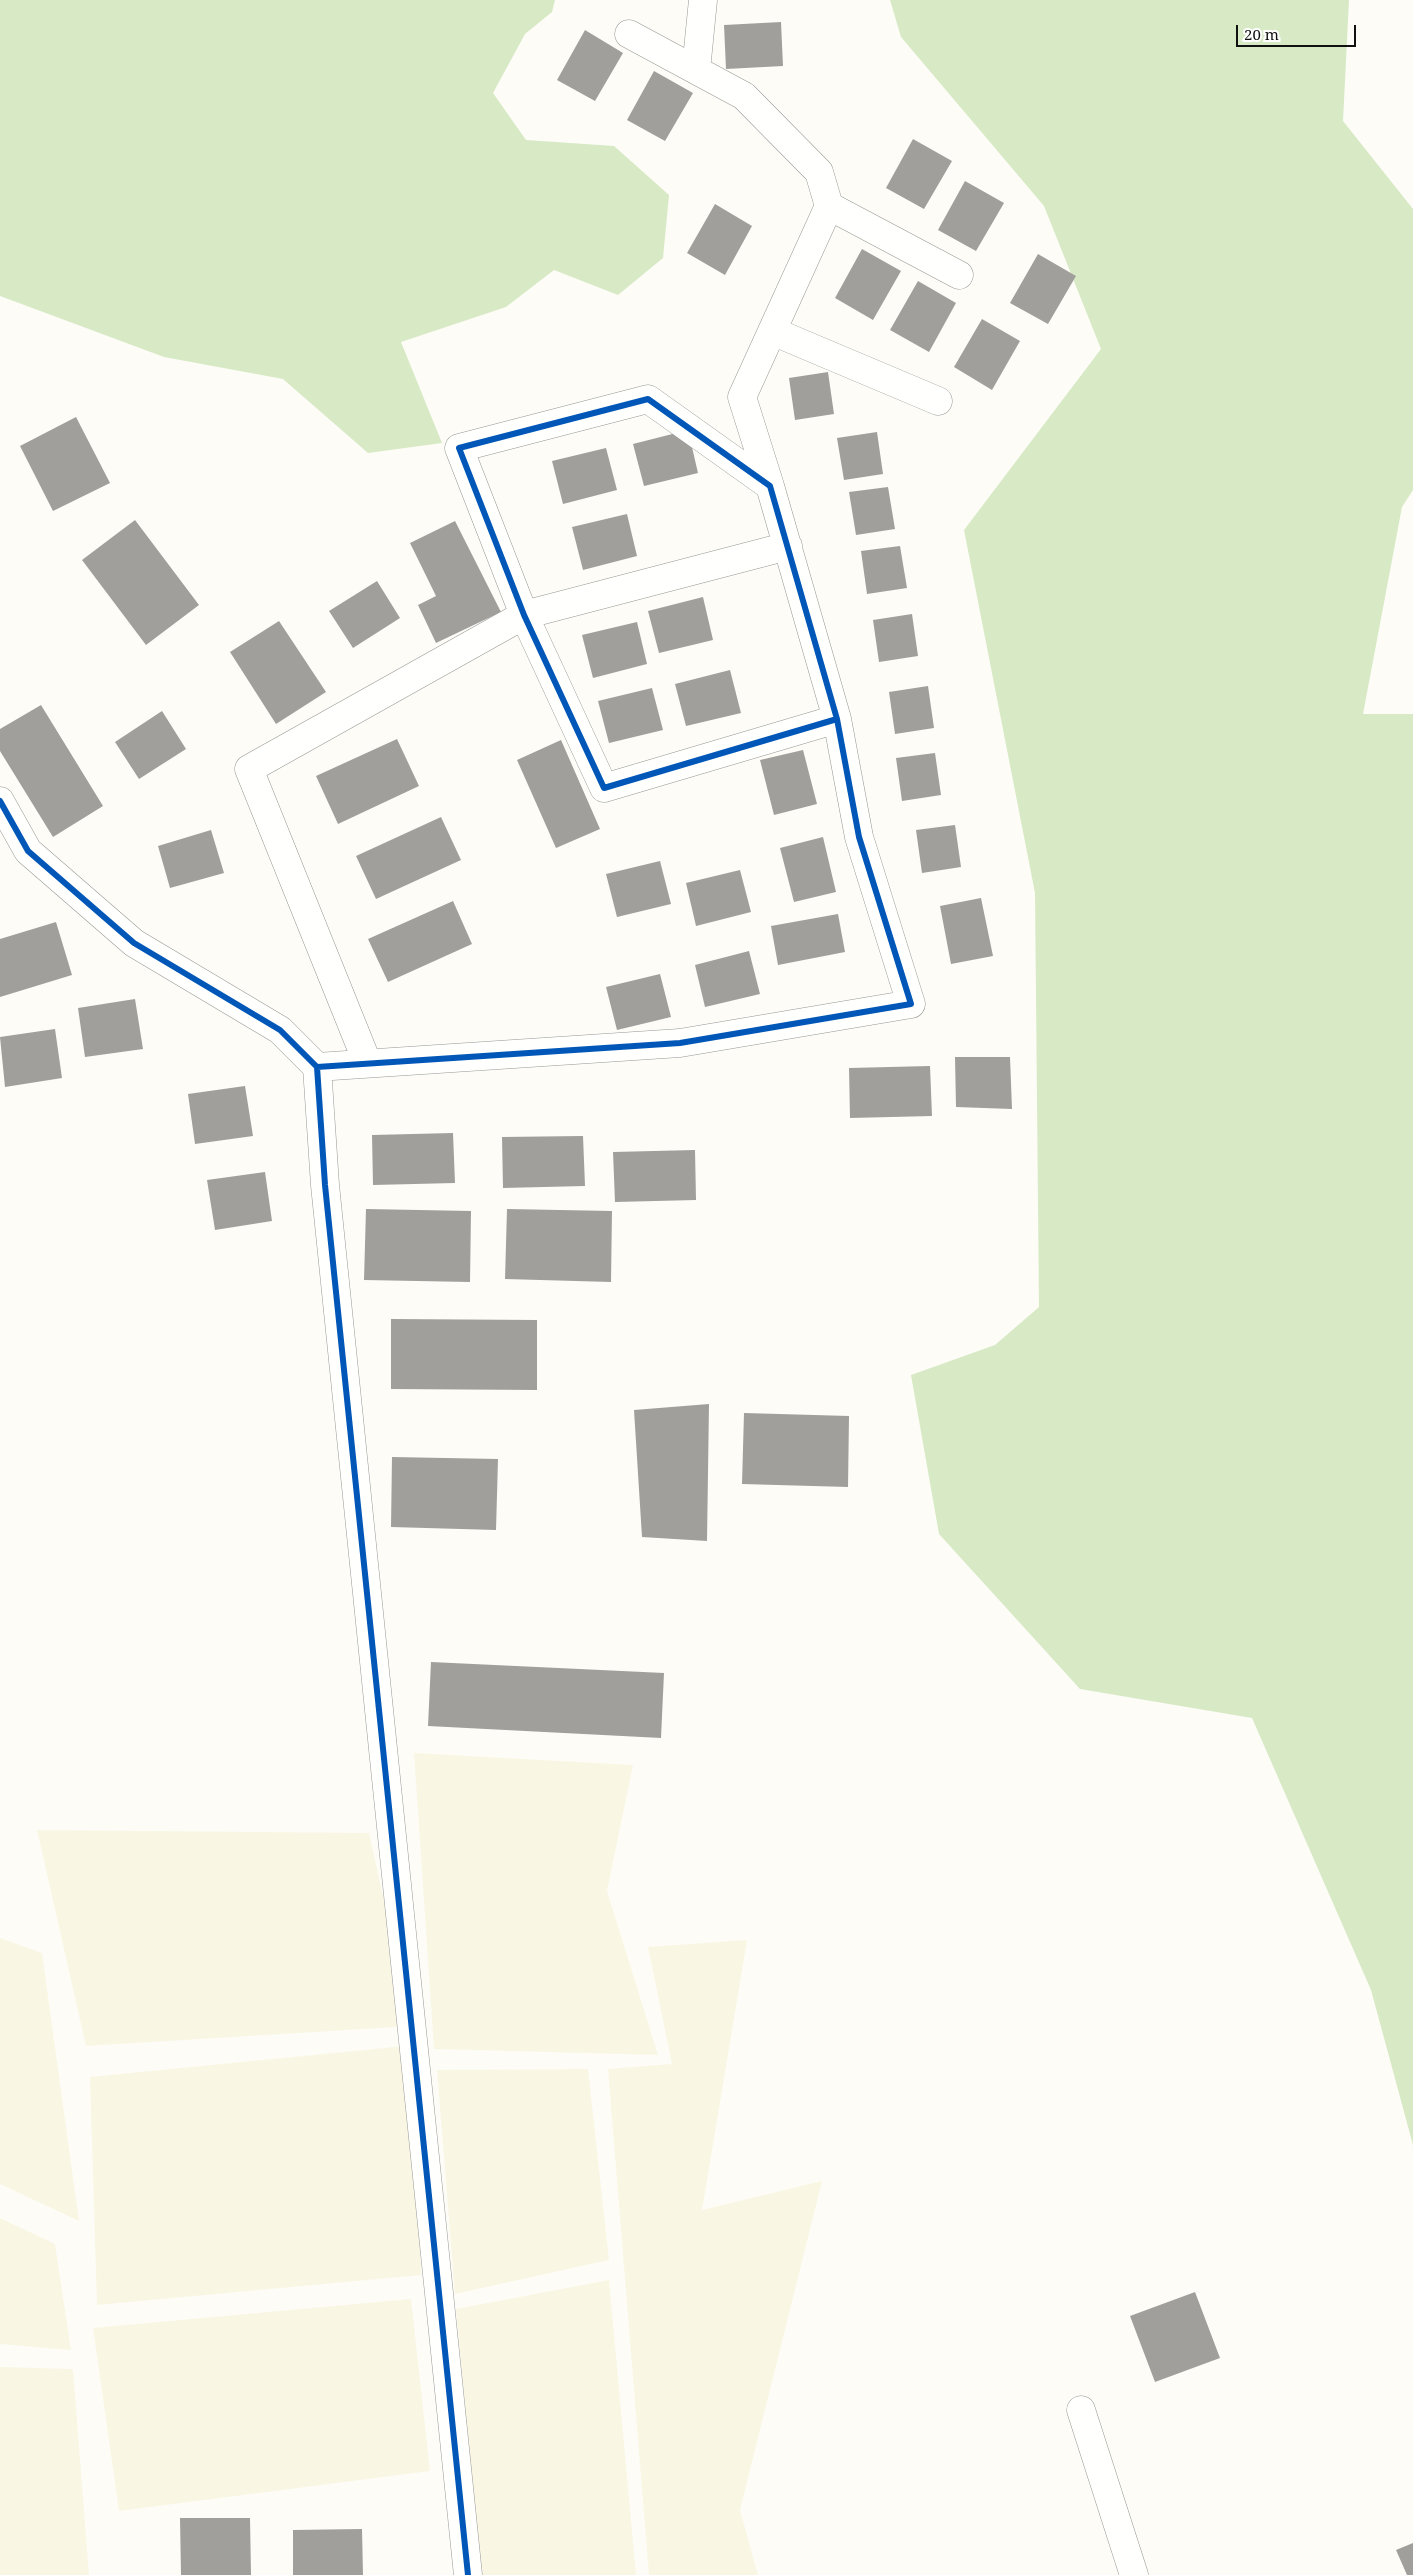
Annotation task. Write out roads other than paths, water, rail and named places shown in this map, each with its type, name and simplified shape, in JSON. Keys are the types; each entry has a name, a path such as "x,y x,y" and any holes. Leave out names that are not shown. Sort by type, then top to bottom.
{"street":[{"path":"696,70 703,0"},
{"path":"317,1067 367,1062 680,1043 911,1004 859,837 838,719 742,396 829,206 819,172 744,96 629,34"},
{"path":"829,206 959,276"},
{"path":"772,331 938,401"},
{"path":"770,486 648,399 459,448 524,616 604,788 838,719"},
{"path":"367,1062 248,769 524,616 788,546"},
{"path":"0,801 28,851 134,943 280,1030 317,1067 325,1185 468,2575"},
{"path":"1081,2410 1134,2575"}]}
